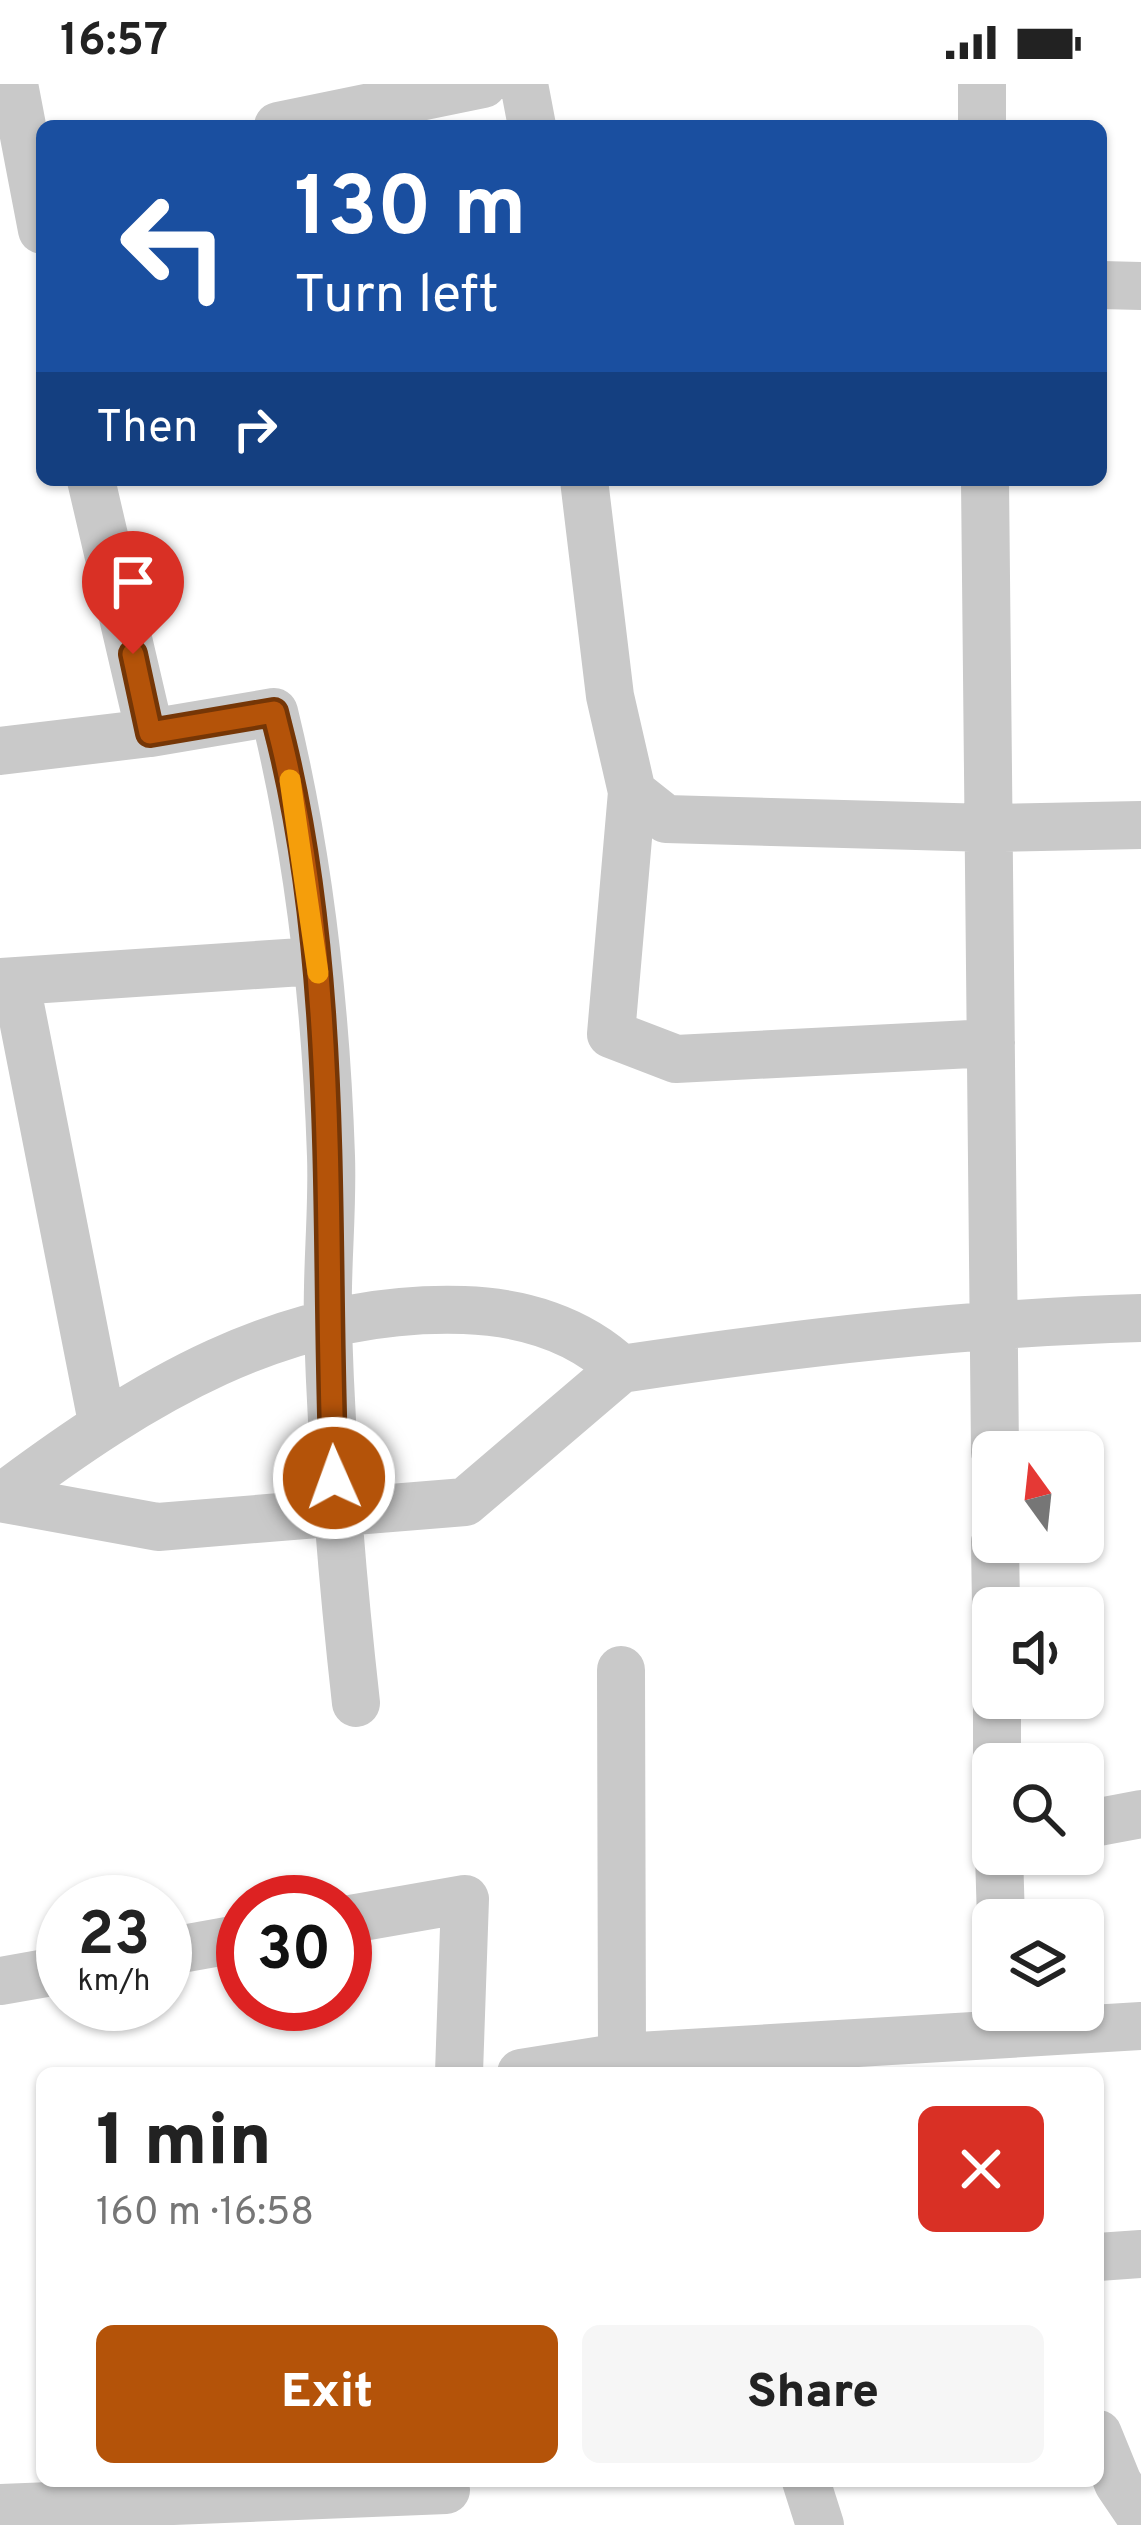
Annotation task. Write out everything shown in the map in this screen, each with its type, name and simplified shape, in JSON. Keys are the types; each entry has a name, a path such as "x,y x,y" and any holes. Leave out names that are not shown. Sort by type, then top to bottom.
{"street":[{"path":"14,84 24,171 36,210"},
{"path":"307,120 483,84"},
{"path":"524,84 531,120"},
{"path":"982,84 982,120"},
{"path":"1107,285 1141,286"},
{"path":"92,486 150,733"},
{"path":"585,486 610,696 632,791 611,1034 676,1058 991,1043"},
{"path":"986,486 994,1431"},
{"path":"0,751 274,712 290,776 317,961 331,1157 328,1322 335,1516 356,1703"},
{"path":"632,791 666,819 989,828 1141,825"},
{"path":"102,1422 8,983 317,961"},
{"path":"1,1498 102,1422 220,1358 328,1322 395,1308 502,1312 590,1340 621,1369"},
{"path":"1,1498 158,1528 465,1502 621,1369 830,1337 993,1322 1141,1318"},
{"path":"621,1670 622,2056"},
{"path":"1104,1821 1141,1814"},
{"path":"372,1915 465,1899 459,2067"},
{"path":"0,1981 36,1975"},
{"path":"557,2067 622,2056 1006,2039 1141,2026"},
{"path":"1104,2257 1141,2254"},
{"path":"1104,2448 1118,2482 1141,2517"},
{"path":"808,2487 820,2525"},
{"path":"7,2514 445,2499"}],"slow traffic":[{"path":"290,780 318,973"}],"route":[{"path":"133,654 150,733 274,712 290,776 317,961 331,1157 328,1322 334,1478"}]}
